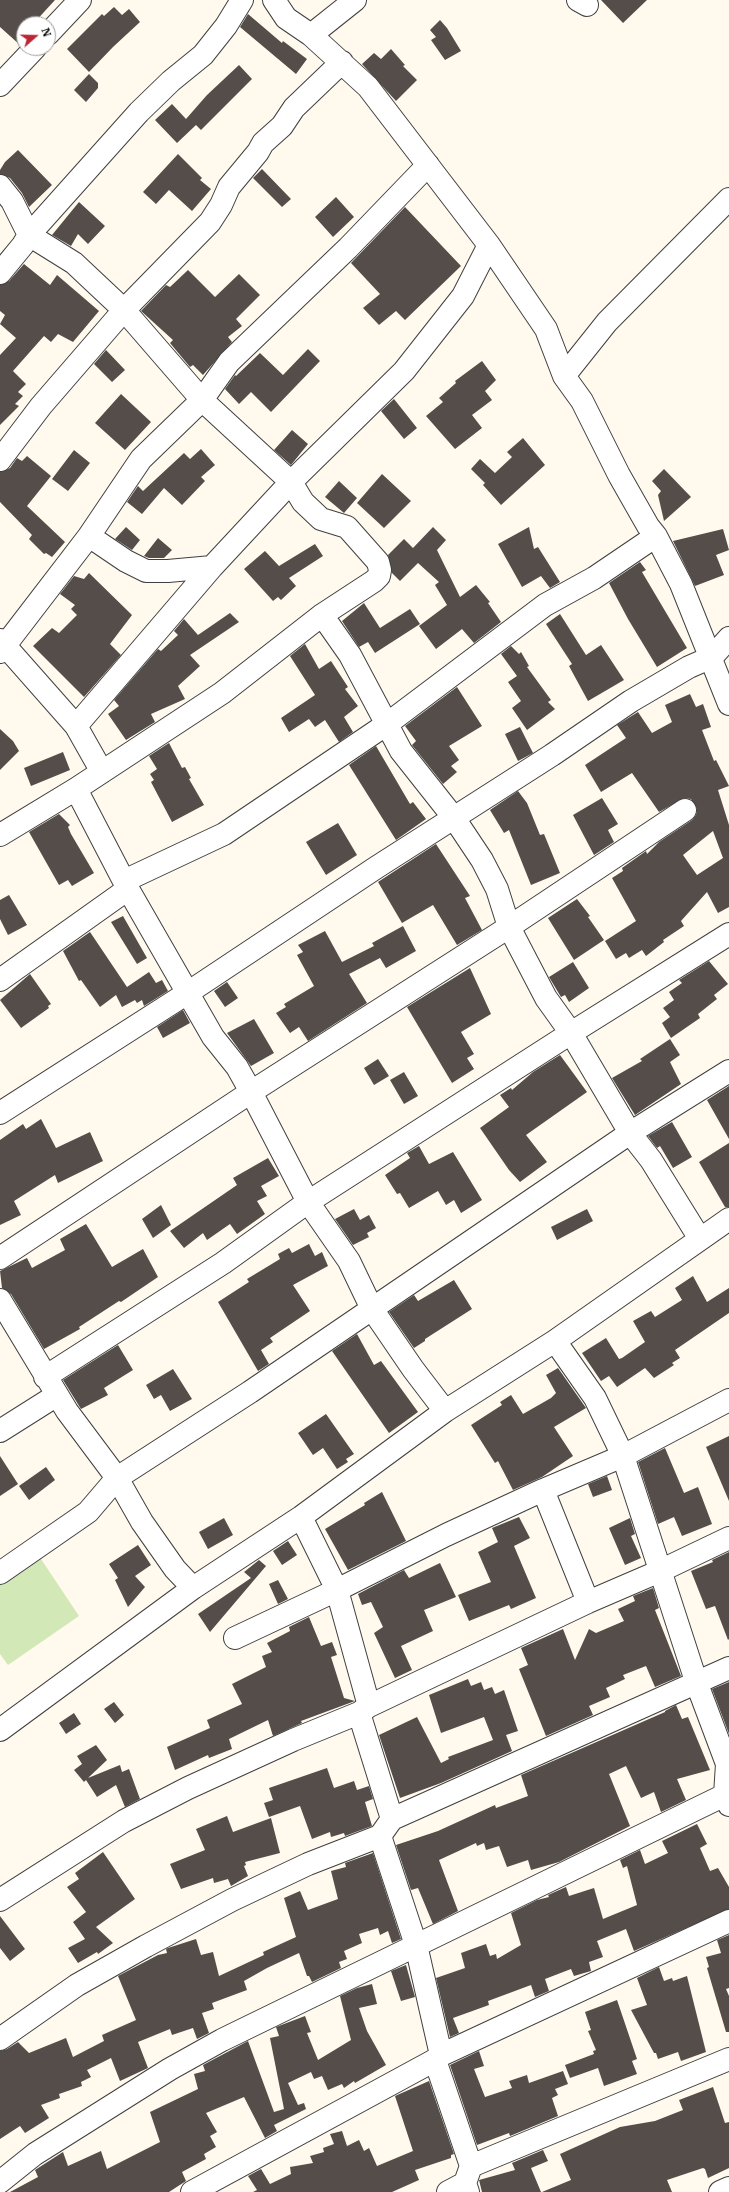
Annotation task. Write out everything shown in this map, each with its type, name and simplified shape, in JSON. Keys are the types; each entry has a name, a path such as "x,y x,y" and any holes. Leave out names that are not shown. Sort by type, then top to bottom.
{"street":[{"path":"56,26 80,0"},
{"path":"0,273 23,245 29,235 139,112 170,81 203,55 226,26 242,0"},
{"path":"274,0 286,18 311,35 368,87 489,245 546,329 564,376 582,401 619,475 648,526 656,536 681,584 712,657 729,704"},
{"path":"311,35 355,0"},
{"path":"0,85 27,56"},
{"path":"0,460 41,406 124,310 210,222 230,187 258,152 263,143 282,126 294,108 342,62"},
{"path":"102,772 76,726 2,646 89,536 141,459 202,400 229,362 348,248 428,165"},
{"path":"0,186 12,202 29,235 74,263 124,310 202,400 291,482 303,502 321,519 347,527 378,562 380,570 379,576 374,581 322,615 222,693 76,789 0,835"},
{"path":"564,376 607,322 729,199"},
{"path":"76,726 212,567 291,482 404,371 434,335 463,296 489,245"},
{"path":"89,536 126,561 146,571 168,572 212,567"},
{"path":"0,980 126,885 224,834 387,724 545,605 594,578 656,536"},
{"path":"322,615 350,654 401,751 416,772 454,818 485,866 497,889 509,927 546,998 571,1033 630,1133 651,1160 700,1239"},
{"path":"0,1113 189,992 552,755 631,701 689,667 712,657 729,638"},
{"path":"76,789 126,885 189,992 213,1037 237,1067 308,1202 349,1261 372,1309 413,1370 445,1411"},
{"path":"0,1258 251,1092 509,927 685,810"},
{"path":"45,1377 248,1246 308,1202 571,1033 729,934"},
{"path":"0,1573 88,1512 117,1478 372,1309 630,1133 729,1071"},
{"path":"0,1730 193,1588 301,1517 445,1411 555,1341 729,1219"},
{"path":"0,1300 45,1377 117,1478 142,1522 171,1563 193,1588"},
{"path":"0,2182 36,2154 170,2069 222,2040 416,1945 728,1798 727,1764 697,1684 623,1456 595,1398 555,1341"},
{"path":"0,1431 57,1395"},
{"path":"235,1638 337,1590 446,1535 543,1490 623,1456 729,1400"},
{"path":"543,1490 588,1602"},
{"path":"301,1517 337,1590 364,1710 386,1827 416,1945 463,2183 729,2059"},
{"path":"0,1900 124,1820 230,1769 364,1710 588,1602 660,1571 729,1538"},
{"path":"0,2039 77,1986 146,1946 232,1900 729,1668"},
{"path":"192,2192 438,2057 729,1921"},
{"path":"720,2192 729,2188"}],"green space":[{"path":"39,1556 79,1616 8,1665 0,1654 0,1583"}],"building":[{"path":"0,0 55,0 40,16 16,16 16,41 0,27"},
{"path":"601,0 647,0 623,23"},
{"path":"114,7 122,15 129,9 140,22 89,72 67,49 102,14 104,16"},
{"path":"248,14 282,43 283,41 307,59 296,74 240,27"},
{"path":"440,20 447,28 461,51 445,60 431,40 436,37 430,30"},
{"path":"391,49 405,65 403,66 417,80 396,101 362,64 374,53 381,59"},
{"path":"239,65 252,79 201,130 196,125 177,143 155,120 172,104 186,119 207,95"},
{"path":"89,74 98,83 98,88 86,102 74,90"},
{"path":"18,150 52,185 29,207 22,193 10,178 0,174 0,170 5,162"},
{"path":"178,154 202,178 200,180 211,189 192,211 169,190 156,204 143,192"},
{"path":"262,169 291,199 282,207 253,178"},
{"path":"336,197 354,217 333,237 315,217"},
{"path":"79,202 105,226 88,244 78,234 71,246 52,235"},
{"path":"405,207 461,266 405,320 396,311 379,325 363,308 380,294 351,263"},
{"path":"24,264 50,285 57,275 99,311 73,342 58,334 51,342 44,336 13,371 26,384 18,392 23,396 15,404 19,406 0,425 0,355 16,338 0,324 5,315 0,311 0,285 9,281"},
{"path":"188,270 215,297 239,274 260,295 236,319 242,326 228,337 232,342 203,375 193,365 190,367 170,343 173,340 141,311 166,285 170,287"},
{"path":"308,349 320,361 271,412 251,392 239,404 225,389 235,375 236,376 260,353 283,375"},
{"path":"106,350 125,370 112,382 94,364"},
{"path":"482,361 496,380 485,391 492,400 472,415 482,428 455,449 426,416 443,402 439,398 456,383 455,381"},
{"path":"121,394 151,422 125,450 95,423"},
{"path":"394,399 417,428 404,439 381,411"},
{"path":"292,430 308,444 291,465 274,450"},
{"path":"523,438 545,465 501,505 483,485 485,483 471,469 480,459 495,473 512,457 507,452"},
{"path":"201,449 215,465 201,477 205,481 182,505 164,488 142,514 127,502 138,486 143,491 184,453 190,459"},
{"path":"74,450 90,463 68,491 52,479"},
{"path":"27,456 51,476 27,506 65,542 52,557 46,553 44,554 29,539 32,535 0,502 0,472 10,468 17,458 22,461"},
{"path":"664,469 691,497 664,521 658,495 661,491 652,481"},
{"path":"382,474 411,501 384,528 357,503"},
{"path":"339,481 357,498 344,513 325,497"},
{"path":"126,527 140,540 132,550 115,539"},
{"path":"433,527 446,540 437,550 460,597 476,585 490,602 488,603 501,622 474,643 462,629 436,649 419,626 447,605 435,585 439,582 418,563 400,581 392,573 388,555 404,539 413,548"},
{"path":"529,527 534,549 538,547 560,582 550,588 541,576 522,587 498,544"},
{"path":"723,529 729,550 716,555 724,575 695,586 673,541"},
{"path":"158,538 172,550 164,558 149,558 144,556"},
{"path":"315,544 323,556 289,578 296,586 281,600 278,597 273,601 244,569 265,551 279,566"},
{"path":"640,562 646,570 642,572 687,648 657,667 628,619 609,583"},
{"path":"89,573 132,615 110,644 121,655 84,697 33,646 52,628 59,633 77,615 71,609 75,605 60,594 74,576 84,579"},
{"path":"364,603 380,628 410,609 420,624 375,653 368,642 359,647 342,621"},
{"path":"230,613 239,622 190,655 200,666 178,686 185,699 151,714 155,722 126,740 108,714 119,706 114,700 158,649 161,651 178,635 174,631 184,619 198,635"},
{"path":"560,614 586,655 601,645 624,680 588,701 569,666 572,664 546,624"},
{"path":"305,644 319,669 331,661 348,687 345,689 358,706 344,717 353,732 339,742 325,720 315,727 309,719 289,732 281,718 315,695 290,656"},
{"path":"511,646 519,654 521,652 529,666 527,667 551,700 548,702 555,709 527,730 512,708 521,701 508,682 517,676 501,654"},
{"path":"457,687 482,726 449,746 459,760 451,766 457,772 443,784 412,745 416,741 405,726"},
{"path":"690,694 696,707 703,704 711,727 702,730 714,761 716,760 729,786 718,790 729,825 729,907 718,913 707,892 681,921 684,926 663,940 664,942 646,956 642,950 629,958 626,953 616,959 605,941 636,921 612,878 623,871 622,868 646,851 647,854 659,842 692,820 696,815 697,809 691,799 684,798 659,812 632,773 601,792 585,765 626,738 617,725 638,712 652,733 672,722 665,705","holes":["713,831 723,858 697,875 683,855"]},
{"path":"520,727 533,753 518,761 505,734"},
{"path":"0,729 13,741 19,751 0,770"},
{"path":"169,743 182,768 185,767 191,778 189,779 204,805 172,822 151,782 154,780 150,774 157,769 149,756"},
{"path":"376,746 410,804 413,802 426,819 396,840 349,765"},
{"path":"63,752 70,770 31,786 24,768"},
{"path":"518,791 527,803 540,835 544,834 560,873 531,885 509,830 504,833 490,810"},
{"path":"602,798 618,824 608,830 614,842 594,855 573,815"},
{"path":"59,814 70,825 68,827 71,834 94,873 72,886 68,880 59,885 29,832"},
{"path":"338,823 357,855 326,875 306,842"},
{"path":"436,844 470,896 465,898 482,930 457,945 433,905 402,923 378,882"},
{"path":"9,895 27,925 8,935 0,919 0,900"},
{"path":"577,899 590,916 588,917 604,940 574,960 548,918"},
{"path":"123,916 147,958 137,964 111,922"},
{"path":"403,926 416,951 386,968 380,958 349,974 367,1003 308,1041 299,1027 290,1033 276,1013 286,1007 284,1004 314,986 297,955 303,952 298,945 325,931 342,962 374,946 372,943"},
{"path":"90,932 127,987 149,972 156,983 162,980 168,991 144,1006 142,1000 137,1003 135,1000 122,1007 116,995 100,1007 81,980 79,981 63,951"},
{"path":"709,961 728,984 714,995 717,999 698,1014 700,1018 671,1038 662,1023 670,1017 663,1008 674,1000 669,992 682,983 679,980"},
{"path":"573,962 589,988 569,1002 565,995 561,997 549,977"},
{"path":"470,968 491,1014 461,1032 474,1054 467,1058 474,1069 452,1083 407,1007"},
{"path":"30,974 51,1004 48,1006 49,1008 21,1028 0,1000"},
{"path":"227,982 238,998 225,1007 214,991"},
{"path":"183,1010 190,1023 163,1038 157,1027"},
{"path":"254,1019 274,1053 251,1066 227,1033"},
{"path":"670,1039 680,1055 670,1062 681,1084 635,1115 612,1078 642,1061 640,1059"},
{"path":"560,1055 587,1092 526,1135 547,1162 520,1182 509,1170 480,1128 509,1107 500,1095 511,1088 512,1090 533,1072"},
{"path":"378,1059 389,1076 374,1085 364,1068"},
{"path":"404,1072 418,1096 404,1104 390,1080"},
{"path":"729,1086 729,1139 707,1100"},
{"path":"41,1119 56,1148 90,1132 103,1161 58,1183 55,1175 14,1201 21,1215 0,1225 0,1140 23,1124 26,1129"},
{"path":"672,1122 692,1157 673,1168 660,1146 657,1148 648,1136"},
{"path":"729,1143 729,1207 725,1207 699,1162"},
{"path":"419,1146 429,1164 453,1152 482,1200 461,1213 454,1200 446,1205 438,1191 409,1208 400,1193 397,1194 385,1175 410,1158 407,1153"},
{"path":"268,1158 279,1176 261,1186 267,1196 257,1201 265,1214 237,1234 230,1224 207,1240 203,1233 184,1248 170,1231 237,1185 233,1178"},
{"path":"161,1205 171,1225 153,1238 142,1219"},
{"path":"354,1209 360,1220 369,1215 376,1228 367,1233 369,1237 353,1245 335,1219"},
{"path":"587,1209 593,1221 557,1240 551,1227"},
{"path":"86,1224 112,1267 143,1249 158,1277 121,1302 119,1301 79,1327 80,1329 44,1349 11,1294 2,1288 0,1271 27,1258 32,1268 65,1250 60,1239"},
{"path":"309,1244 315,1256 322,1252 328,1266 293,1285 310,1311 270,1338 273,1342 261,1350 269,1364 258,1371 218,1302 249,1282 247,1279 280,1259 278,1254 289,1248 292,1253"},
{"path":"693,1276 707,1302 729,1288 729,1313 675,1350 680,1358 672,1363 674,1365 654,1378 645,1368 617,1387 609,1376 601,1381 582,1353 606,1338 619,1359 622,1358 645,1342 633,1321 651,1311 655,1317 682,1300 675,1288"},
{"path":"454,1280 472,1309 425,1339 425,1341 414,1348 389,1312 414,1295 418,1301"},
{"path":"357,1334 374,1365 381,1361 418,1412 389,1433 332,1351"},
{"path":"118,1345 133,1370 104,1388 108,1395 81,1409 63,1380"},
{"path":"558,1368 586,1408 554,1427 573,1456 542,1477 513,1490 498,1461 495,1463 471,1425 502,1405 500,1402 511,1395 523,1414 551,1398 556,1393 546,1375"},
{"path":"173,1369 192,1399 170,1411 161,1395 154,1399 146,1385"},
{"path":"326,1414 354,1454 346,1459 348,1462 337,1469 323,1448 313,1455 298,1433"},
{"path":"729,1436 729,1501 706,1447"},
{"path":"665,1448 684,1493 698,1487 712,1524 682,1536 674,1517 658,1524 638,1462"},
{"path":"0,1456 18,1484 0,1496"},
{"path":"46,1467 55,1480 29,1500 19,1486"},
{"path":"607,1476 612,1490 593,1497 588,1484"},
{"path":"382,1492 406,1541 348,1570 325,1529 365,1505 364,1503"},
{"path":"519,1517 530,1538 514,1546 536,1598 511,1609 509,1605 469,1621 458,1595 491,1582 478,1552 498,1542 492,1528"},
{"path":"224,1518 233,1535 208,1549 199,1532"},
{"path":"630,1518 635,1534 631,1536 641,1558 625,1565 609,1528"},
{"path":"288,1541 297,1555 282,1565 273,1551"},
{"path":"138,1545 151,1565 135,1576 145,1587 128,1607 115,1580 118,1578 109,1564"},
{"path":"729,1552 728,1640 715,1606 706,1609 691,1571 713,1562 712,1560"},
{"path":"259,1560 266,1566 210,1632 198,1614 251,1578 244,1572"},
{"path":"440,1563 456,1597 424,1610 433,1631 401,1646 412,1670 395,1678 374,1633 383,1627 371,1602 362,1605 358,1594 404,1570 409,1578"},
{"path":"278,1580 288,1599 278,1604 269,1584"},
{"path":"653,1588 659,1608 655,1610 681,1676 655,1687 646,1666 623,1675 625,1679 606,1688 610,1697 589,1706 593,1715 546,1736 519,1669 528,1665 521,1648 563,1629 575,1660 589,1629 596,1633 624,1621 618,1609 635,1601 633,1596"},
{"path":"309,1617 321,1646 332,1642 337,1655 331,1657 344,1698 355,1701 301,1721 302,1723 273,1736 268,1720 229,1739 232,1749 209,1758 208,1755 175,1770 167,1747 210,1728 207,1720 242,1704 232,1684 266,1667 262,1656 272,1652 267,1643 290,1631 289,1627"},
{"path":"468,1679 471,1686 481,1682 484,1690 492,1687 495,1694 504,1690 518,1731 506,1735 512,1751 441,1783 400,1798 379,1735 417,1717 441,1763 449,1759 448,1757 493,1740 484,1717 441,1733 429,1695"},
{"path":"729,1682 729,1734 712,1689"},
{"path":"114,1702 124,1715 115,1723 104,1709"},
{"path":"676,1705 682,1719 688,1717 710,1770 677,1779 686,1800 661,1812 654,1792 641,1798 626,1766 609,1774 630,1826 559,1862 531,1870 528,1860 507,1867 499,1846 486,1850 484,1843 477,1846 476,1843 439,1860 458,1911 433,1924 418,1888 411,1890 396,1845 438,1831 495,1805 496,1808 528,1796 521,1775 665,1712"},
{"path":"74,1713 81,1724 66,1734 59,1723"},
{"path":"96,1745 107,1760 88,1778 120,1765 122,1772 129,1769 140,1799 125,1807 116,1785 97,1797 86,1780 84,1782 74,1770 82,1764 77,1756"},
{"path":"327,1768 334,1788 354,1781 357,1790 369,1786 373,1799 365,1802 372,1826 345,1836 344,1833 331,1837 330,1832 312,1839 300,1806 269,1817 264,1803 273,1800 269,1788"},
{"path":"227,1816 233,1832 271,1818 280,1853 245,1862 246,1865 244,1866 248,1876 231,1886 228,1879 214,1883 213,1878 181,1889 170,1864 205,1850 196,1829"},
{"path":"697,1824 707,1844 700,1848 710,1871 718,1868 729,1887 729,1909 634,1951 626,1929 597,1941 603,1957 589,1962 591,1971 574,1976 571,1969 545,1979 549,1991 535,1997 531,1985 488,2001 489,2005 453,2018 459,2033 450,2037 436,1978 465,1968 461,1953 486,1944 490,1956 496,1954 497,1959 521,1945 511,1913 537,1900 549,1897 548,1895 566,1887 569,1896 594,1888 603,1919 637,1905 627,1866 623,1868 620,1860 640,1850 645,1864 668,1853 662,1841"},
{"path":"103,1852 135,1899 96,1927 113,1943 98,1954 97,1952 78,1963 68,1948 85,1939 73,1922 86,1912 67,1887 79,1879 75,1873"},
{"path":"373,1853 401,1939 392,1943 388,1931 380,1935 378,1928 359,1934 362,1943 344,1951 347,1959 339,1962 341,1968 312,1982 309,1976 307,1976 299,1953 267,1968 244,1981 247,1990 212,2003 214,2009 202,2013 209,2033 197,2039 193,2028 172,2035 170,2029 138,2042 148,2068 120,2081 111,2058 87,2070 91,2077 81,2082 82,2086 59,2094 60,2098 41,2105 49,2118 25,2133 20,2126 0,2139 0,2051 7,2049 18,2042 29,2053 66,2038 73,2057 104,2041 102,2035 136,2020 118,1976 158,1955 167,1953 166,1949 168,1948 196,1939 201,1955 213,1952 219,1976 264,1955 263,1952 296,1937 284,1898 300,1891 308,1910 338,1899 331,1871 346,1867 345,1863"},
{"path":"0,1916 25,1949 10,1961 0,1948"},
{"path":"729,1935 729,1988 726,1989 729,1996 729,2032 726,2032 707,1968 709,1967 706,1957 721,1953 717,1940"},
{"path":"406,1965 415,1997 401,2001 391,1971"},
{"path":"659,1967 664,1981 672,1978 673,1981 687,1976 706,2052 681,2061 678,2052 658,2059 656,2053 654,2053 631,2010 647,2005 637,1978"},
{"path":"372,1984 377,2004 359,2008 367,2031 386,2065 355,2083 354,2081 344,2088 342,2084 328,2090 322,2076 314,2079 311,2072 288,2083 298,2105 304,2103 306,2109 274,2125 277,2131 265,2138 244,2097 206,2113 217,2132 210,2136 216,2147 204,2154 206,2159 182,2172 186,2181 169,2192 10,2192 38,2177 35,2170 63,2152 68,2166 101,2151 107,2169 160,2142 150,2112 198,2089 194,2074 205,2071 203,2065 248,2041 274,2112 284,2109 270,2038 279,2036 276,2027 305,2016 311,2032 307,2033 318,2060 351,2040 340,1996 357,1988"},
{"path":"617,2000 637,2059 632,2061 637,2074 604,2086 598,2068 570,2078 565,2065 594,2054 593,2051 596,2050 588,2031 591,2030 585,2012"},
{"path":"479,2051 484,2066 474,2069 485,2097 512,2088 509,2081 527,2075 529,2083 563,2071 568,2084 555,2089 558,2095 552,2098 558,2116 510,2136 509,2133 477,2145 450,2065"},
{"path":"429,2081 454,2154 451,2155 451,2158 415,2170 419,2180 392,2192 253,2192 257,2190 248,2176 261,2169 270,2184 291,2174 290,2167 313,2163 310,2156 324,2152 323,2148 334,2144 330,2134 342,2131 347,2146 359,2140 364,2151 369,2148 377,2166 413,2151 395,2096"},
{"path":"713,2087 725,2123 729,2122 729,2168 708,2178 705,2169 703,2168 667,2180 672,2192 542,2192 571,2180 560,2154 620,2127 655,2121 683,2110 679,2100"},
{"path":"543,2150 548,2161 531,2168 541,2192 482,2192 479,2180 515,2170 512,2163"}]}
